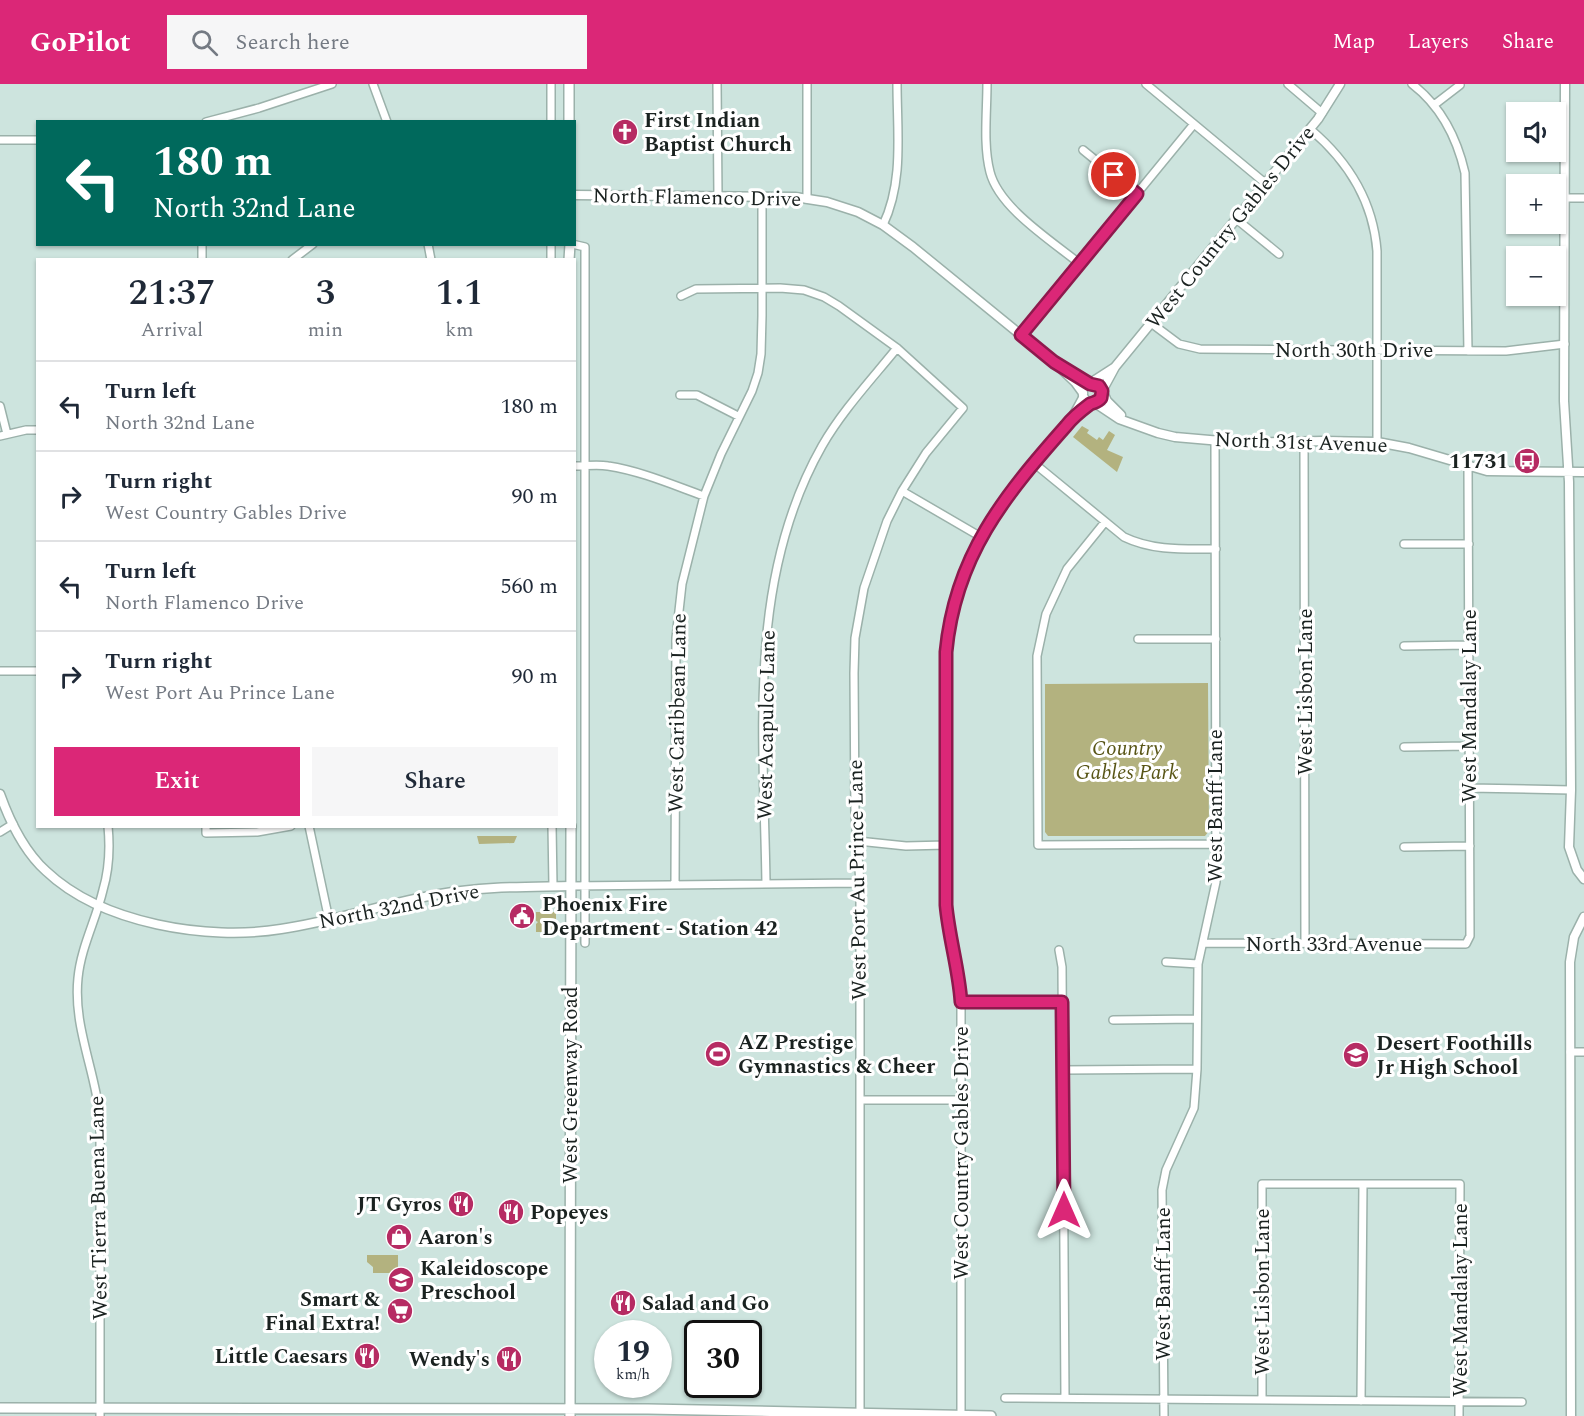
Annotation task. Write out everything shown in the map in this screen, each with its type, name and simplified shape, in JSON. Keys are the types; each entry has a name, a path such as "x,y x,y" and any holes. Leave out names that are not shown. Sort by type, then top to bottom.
{"main road":[{"path":"569,84 569,120"},
{"name":"West Greenway Road","path":"570,1412 571,828"},
{"path":"0,1408 100,1412 570,1412 991,1416"}],"street":[{"path":"214,120 332,84"},
{"path":"373,84 386,120"},
{"path":"551,84 551,120"},
{"path":"717,84 718,196"},
{"path":"807,84 807,199"},
{"path":"883,225 891,207 896,186 897,84"},
{"path":"987,84 987,157 1000,195 1018,214 1080,264"},
{"path":"1146,84 1265,183"},
{"path":"1288,84 1322,113"},
{"name":"West Country Gables Drive","path":"1102,393 1115,367 1310,129 1340,84"},
{"path":"1412,84 1434,105 1456,139 1465,173 1468,351"},
{"path":"1564,174 1565,84"},
{"path":"1434,105 1460,85"},
{"path":"1021,335 1194,124"},
{"path":"1310,129 1340,157 1364,194 1373,220 1377,251 1377,442"},
{"path":"0,140 36,140"},
{"path":"1083,150 1137,194"},
{"name":"North Flamenco Drive","path":"576,195 762,196 827,202 858,212 883,225 1054,362 1075,382 1087,402 1094,403 1110,414 1126,420"},
{"name":"West Caribbean Lane","path":"675,885 676,638 682,584 704,496 738,416 752,391 759,363 762,196"},
{"path":"1566,198 1584,198"},
{"path":"1235,218 1280,254"},
{"path":"1564,234 1564,401 1568,472 1569,847 1577,870 1584,879"},
{"path":"576,245 585,246 585,943"},
{"path":"295,258 310,246"},
{"path":"681,296 696,289 804,290 824,297 839,306 897,348"},
{"name":"North 30th Drive","path":"1151,323 1174,341 1193,348 1468,351 1518,350 1565,344"},
{"name":"West Port Au Prince Lane","path":"860,1414 860,884 855,803 855,638 867,579 887,521 902,491 926,453 963,408 897,348"},
{"name":"West Acapulco Lane","path":"766,884 764,651 768,610 778,562 804,483 823,445 851,405 897,348"},
{"name":"North Flamenco Drive","path":"1054,362 1099,386 1114,410 1126,420"},
{"name":"West Country Gables Drive","path":"1091,383 1115,367"},
{"path":"1083,395 1084,387 1091,383"},
{"path":"1094,403 1100,400 1102,393"},
{"path":"680,395 697,395 738,416"},
{"name":"West Country Gables Drive","path":"961,1416 961,1002 947,923 946,663 948,627 966,565 981,537 1002,504 1067,424 1083,395"},
{"name":"West Country Gables Drive","path":"1067,424 1094,403"},
{"path":"0,406 4,435 36,430"},
{"name":"North 31st Avenue","path":"1126,420 1158,434 1175,437 1244,443 1377,442 1409,448 1487,471 1584,472"},
{"name":"West Banff Lane","path":"1164,1416 1162,1190 1166,1170 1194,1108 1197,1069 1198,964 1216,882 1215,440"},
{"name":"West Lisbon Lane","path":"1304,441 1305,943"},
{"path":"1035,464 1124,537 1144,545 1167,549 1216,549"},
{"path":"576,466 606,465 620,468 644,474 704,496"},
{"name":"West Mandalay Lane","path":"1466,944 1470,936 1468,466"},
{"path":"902,491 981,537"},
{"path":"1105,522 1067,569 1046,614 1037,656 1038,845 1216,844"},
{"path":"1404,544 1469,544"},
{"path":"1138,639 1216,639"},
{"path":"1404,646 1469,645"},
{"path":"0,671 36,671"},
{"path":"1404,747 1469,746"},
{"path":"1469,788 1570,790"},
{"name":"North 32nd Drive","path":"0,794 24,843 44,869 76,895 98,906 140,920 208,931 258,932 281,929 437,894 499,887 860,884"},
{"path":"0,832 13,824"},
{"name":"West Tierra Buena Lane","path":"100,1412 100,1117 96,1090 81,1034 77,1000 80,963 104,890 108,865 108,828"},
{"path":"206,830 257,832 280,828"},
{"path":"309,828 329,920"},
{"path":"552,828 553,886"},
{"path":"858,841 906,846 946,845"},
{"path":"1404,847 1470,846"},
{"path":"1571,1416 1570,962 1574,937 1584,917"},
{"name":"North 33rd Avenue","path":"1203,943 1466,944"},
{"path":"1059,950 1062,968 1065,1398"},
{"path":"1166,962 1198,964"},
{"path":"961,1002 1062,1002"},
{"path":"1113,1020 1197,1019"},
{"path":"1570,1052 1584,1052"},
{"path":"1063,1070 1197,1069"},
{"path":"860,1100 961,1100"},
{"name":"West Lisbon Lane","path":"1262,1400 1262,1184 1363,1184"},
{"path":"1361,1401 1363,1184"},
{"name":"West Mandalay Lane","path":"1363,1184 1460,1184 1459,1416"},
{"path":"1005,1398 1522,1402"}],"green space":[{"path":"1082,426 1089,430 1087,433 1097,440 1099,437 1103,440 1109,431 1115,435 1107,450 1123,457 1117,472 1073,437"},
{"name":"Country Gables Park","path":"1208,683 1209,831 1205,836 1048,836 1045,832 1045,684"},
{"path":"477,836 517,836 514,843 479,844"},
{"path":"536,912 556,912 556,932 536,932 538,922"},
{"path":"367,1255 398,1255 398,1273 373,1273 373,1267 367,1262"}],"place":[{"name":"First Indian Baptist Church","path":"625,132"},
{"name":"11731","path":"1527,461"},
{"name":"Phoenix Fire Department - Station 42","path":"522,916"},
{"name":"AZ Prestige Gymnastics & Cheer","path":"718,1054"},
{"name":"Desert Foothills Jr High School","path":"1356,1055"},
{"name":"JT Gyros","path":"461,1204"},
{"name":"Popeyes","path":"511,1212"},
{"name":"Aaron's","path":"399,1237"},
{"name":"Kaleidoscope Preschool","path":"401,1280"},
{"name":"Salad and Go","path":"623,1303"},
{"name":"Smart & Final Extra!","path":"400,1311"},
{"name":"Little Caesars","path":"367,1356"},
{"name":"Wendy's","path":"509,1359"}],"route":[{"path":"1064,1210 1062,1002 961,1002 948,932 946,905 946,652 948,627 957,592 966,565 986,528 1002,504 1067,424 1101,398 1102,391 1099,386 1090,384 1064,366 1054,362 1021,335 1137,194 1114,175"}]}
